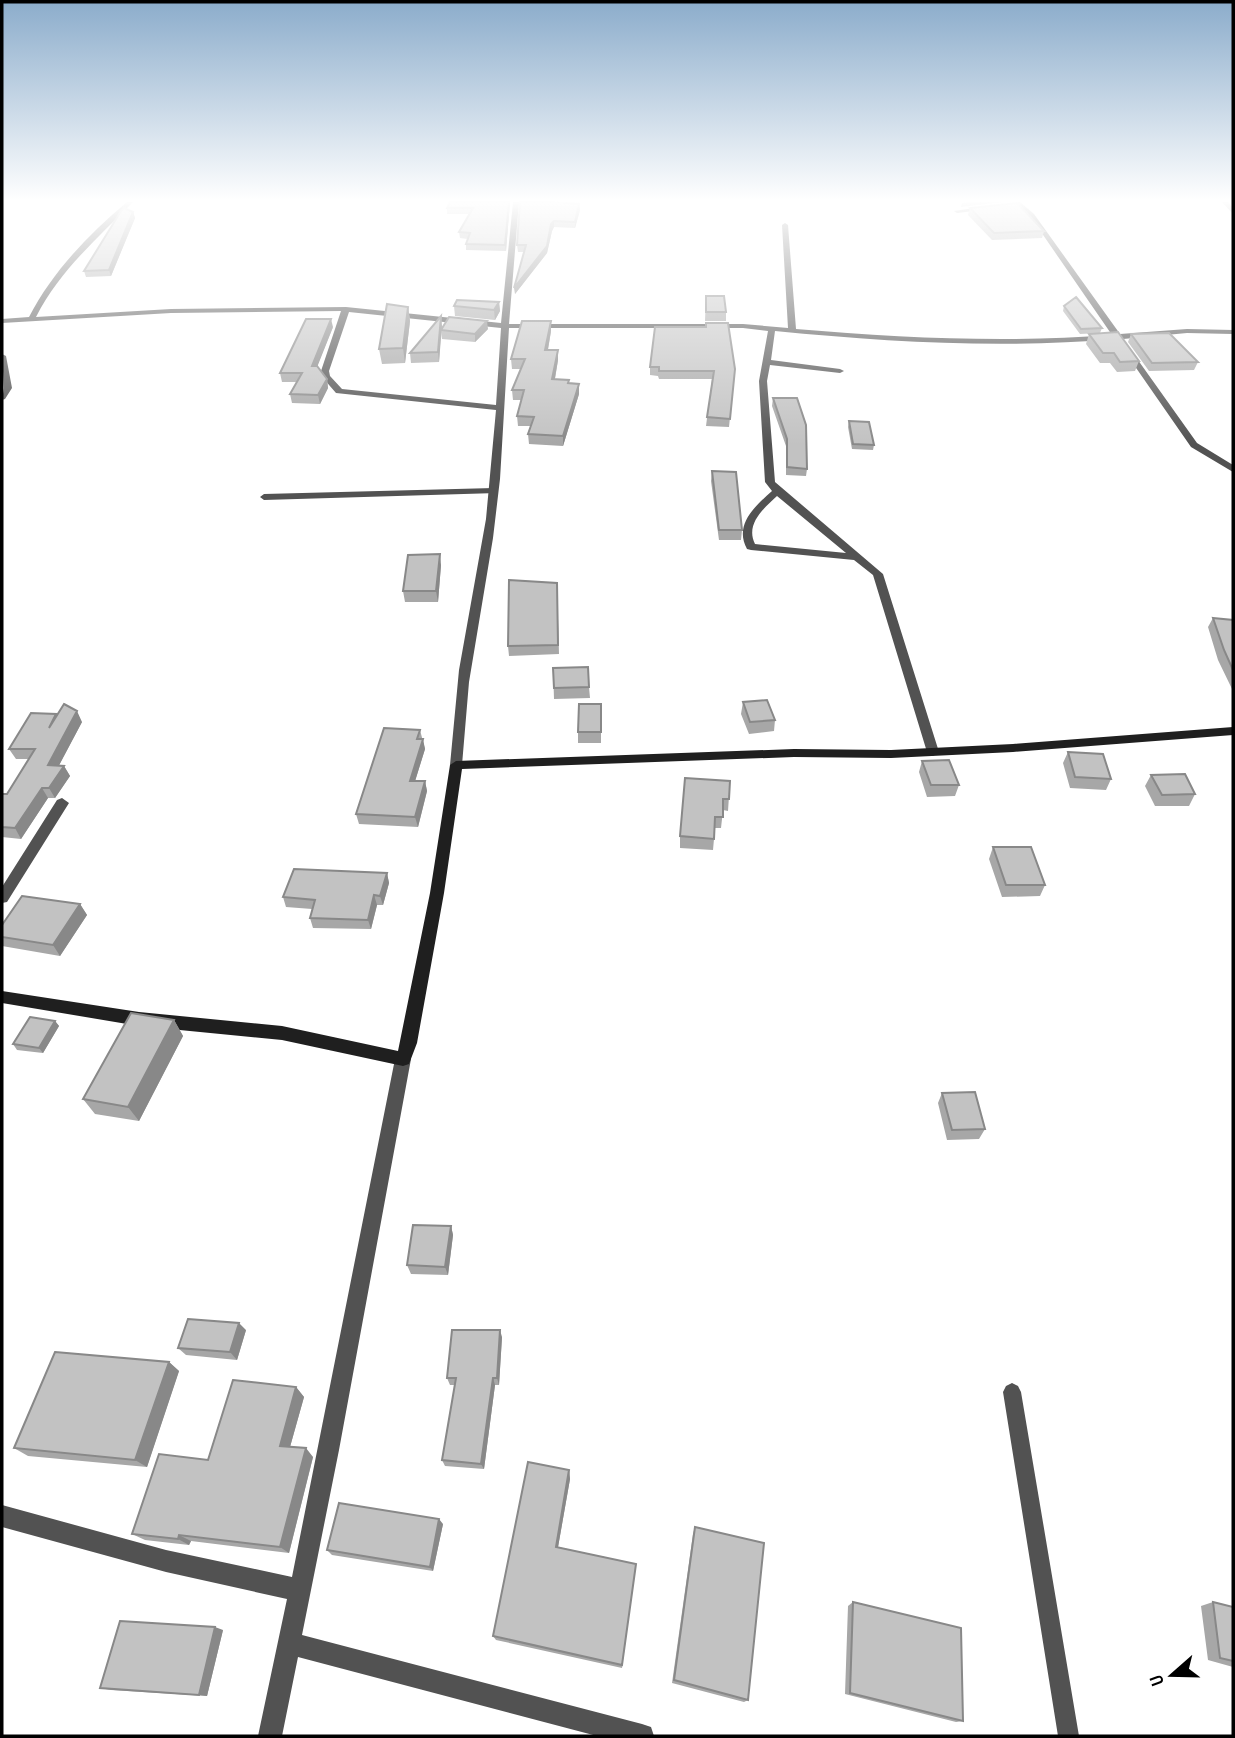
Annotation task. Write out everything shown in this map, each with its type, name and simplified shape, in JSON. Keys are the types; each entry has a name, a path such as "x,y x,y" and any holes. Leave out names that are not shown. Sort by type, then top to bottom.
{"street":[{"path":"31,320 54,283"},
{"path":"270,1736 329,1450 437,893 456,765 465,672 491,519 508,283"},
{"path":"789,283 792,330"},
{"path":"1081,283 1194,445 1233,469"},
{"path":"346,309 325,370 326,376 339,391 499,408"},
{"path":"2,321 171,311 346,309 506,326 686,324 772,327 882,339 960,342 1065,341 1188,331 1233,332"},
{"path":"772,327 763,381 770,482 777,491 878,574 933,752"},
{"path":"2,356 8,388 2,397"},
{"path":"767,362 840,371"},
{"path":"777,491 750,518 747,541 751,547 858,557"},
{"path":"456,765 794,753 933,752 1233,731"},
{"path":"2,898 62,803"},
{"path":"2,997 139,1019 282,1033 403,1059"},
{"path":"2,1516 166,1561 299,1591"},
{"path":"288,1643 642,1736"}],"lane":[{"path":"264,497 494,491"},
{"path":"1012,1392 1069,1736"}],"building":[{"path":"706,296 724,296 726,312 706,312"},
{"path":"1076,297 1102,328 1081,329 1064,306"},
{"path":"457,300 499,302 494,310 454,306"},
{"path":"387,304 408,307 403,348 379,349"},
{"path":"441,316 438,352 410,353"},
{"path":"449,317 487,321 475,334 441,330"},
{"path":"306,319 331,319 312,366 317,366 327,379 318,395 290,394 302,373 280,373"},
{"path":"522,321 551,321 545,350 558,350 552,379 569,380 568,383 579,384 563,436 528,434 534,417 517,416 524,390 512,390 525,359 511,359"},
{"path":"706,323 728,323 735,369 730,419 707,417 714,371 659,371 659,367 650,367 655,327 706,327"},
{"path":"1118,332 1139,361 1120,362 1114,353 1103,353 1089,334"},
{"path":"1169,333 1198,362 1152,363 1131,334"},
{"path":"773,398 797,398 806,425 807,469 787,467 787,439"},
{"path":"849,421 869,422 874,445 853,444"},
{"path":"712,471 736,472 742,530 719,530"},
{"path":"440,554 436,591 403,591 408,555"},
{"path":"509,580 557,583 558,645 508,646"},
{"path":"1213,618 1233,620 1233,670 1224,650"},
{"path":"588,667 589,687 554,688 553,668"},
{"path":"767,700 775,720 750,722 743,702"},
{"path":"64,704 77,711 48,765 64,766 49,788 42,788 15,828 2,827 2,794 7,794 35,749 9,749 31,713 56,714 49,728"},
{"path":"579,704 601,704 601,732 578,732"},
{"path":"384,728 420,730 417,739 423,739 410,781 425,781 415,817 356,814"},
{"path":"1068,752 1103,754 1111,779 1075,777"},
{"path":"949,760 959,785 931,785 922,761"},
{"path":"1185,774 1195,794 1162,795 1151,775"},
{"path":"685,778 730,781 729,799 723,799 723,817 715,817 714,839 680,836"},
{"path":"993,847 1031,847 1045,885 1006,885"},
{"path":"294,869 387,873 380,896 374,895 368,920 310,918 315,900 283,897"},
{"path":"22,896 80,904 53,945 2,937 2,925"},
{"path":"131,1013 174,1020 128,1107 83,1099"},
{"path":"30,1017 55,1021 39,1048 13,1044"},
{"path":"975,1092 985,1129 952,1130 942,1093"},
{"path":"413,1225 451,1226 445,1267 407,1265"},
{"path":"188,1319 239,1323 230,1352 178,1348"},
{"path":"452,1330 500,1330 497,1378 493,1378 481,1464 442,1460 456,1378 447,1378"},
{"path":"55,1352 169,1362 135,1460 14,1448"},
{"path":"233,1380 296,1387 280,1446 306,1448 280,1547 179,1535 178,1539 132,1534 159,1454 208,1460"},
{"path":"528,1462 569,1470 556,1547 636,1564 622,1665 493,1636"},
{"path":"339,1503 439,1519 430,1567 327,1550"},
{"path":"695,1527 764,1543 748,1700 674,1680"},
{"path":"853,1602 961,1628 963,1721 850,1693"},
{"path":"1213,1602 1233,1607 1233,1661 1220,1658"},
{"path":"120,1621 215,1627 199,1695 100,1688"}]}
